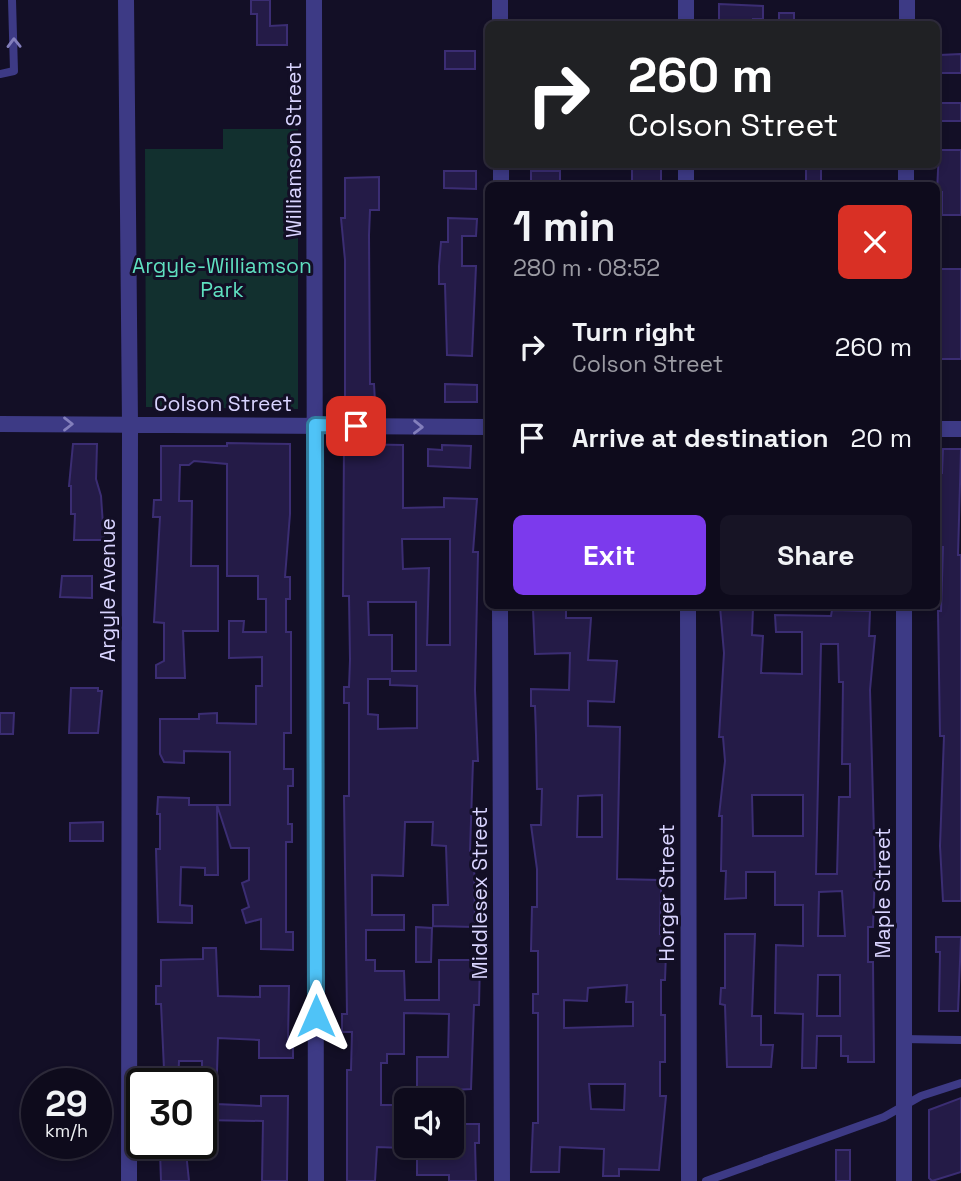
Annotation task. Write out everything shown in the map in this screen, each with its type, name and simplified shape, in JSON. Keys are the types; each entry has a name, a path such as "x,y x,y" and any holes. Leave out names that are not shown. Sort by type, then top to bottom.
{"street":[{"name":"Argyle Avenue","path":"126,0 130,424 129,1181"},
{"name":"Williamson Street","path":"314,0 316,1181"},
{"path":"500,0 500,21"},
{"path":"686,0 686,21"},
{"path":"907,0 907,21"},
{"name":"Colson Street","path":"0,424 485,427"},
{"path":"940,429 961,429"},
{"name":"Middlesex Street","path":"500,609 502,1181"},
{"name":"Horger Street","path":"688,609 689,1181"},
{"name":"Maple Street","path":"904,609 904,1181"}],"lane":[{"path":"0,74 14,71 12,0"},
{"path":"903,1039 961,1040"},
{"path":"706,1181 884,1117 921,1096 961,1083"}],"green space":[{"name":"Argyle-Williamson Park","path":"223,129 298,129 298,409 146,407 145,149 223,149"}],"building":[{"path":"251,0 270,0 270,26 287,25 287,45 257,45 257,14 251,14"},
{"path":"719,4 763,6 763,19 719,21"},
{"path":"779,13 794,13 794,21 779,21"},
{"path":"445,51 475,51 475,69 445,69"},
{"path":"961,54 961,73 940,73 940,55"},
{"path":"940,103 961,103 961,121 940,121"},
{"path":"940,150 961,150 961,215 942,215 942,192 940,182 937,182"},
{"path":"632,168 661,168 661,182 632,182"},
{"path":"806,168 821,168 821,182 806,182"},
{"path":"444,171 476,171 476,189 444,188"},
{"path":"531,171 560,171 560,182 531,182"},
{"path":"379,177 379,210 370,210 369,235 370,384 374,384 375,402 345,402 345,260 341,218 345,218 345,178"},
{"path":"448,218 477,219 476,236 462,236 462,266 476,266 472,356 447,355 445,284 439,284 439,266 441,242 448,242"},
{"path":"940,269 961,269 961,359 940,359"},
{"path":"445,384 477,385 477,402 445,402"},
{"path":"227,443 290,444 290,514 285,577 290,577 290,599 286,599 286,632 291,632 291,733 284,733 284,769 293,769 293,786 288,786 288,824 292,824 292,842 286,842 286,932 293,932 293,950 261,949 261,919 246,923 242,910 249,907 242,883 249,880 249,848 231,848 217,805 230,805 230,752 184,751 184,763 164,762 160,754 160,719 199,719 199,714 217,713 217,723 256,724 256,686 262,686 262,657 229,658 229,621 244,621 243,632 266,632 266,599 258,599 258,576 227,576 227,464 194,461 189,465 180,465 179,501 192,501 191,566 218,566 218,631 183,631 185,678 156,678 156,665 164,661 164,623 154,622 160,517 153,517 154,500 161,500 161,446 227,446"},
{"path":"73,444 97,444 96,479 101,496 104,540 74,540 75,514 71,514 69,486"},
{"path":"344,444 403,445 403,508 444,507 444,498 477,499 473,552 478,552 475,690 478,761 473,761 470,851 474,851 475,927 433,926 433,905 448,905 446,846 432,845 433,822 405,822 403,876 372,875 372,915 404,915 404,930 366,930 366,960 375,960 375,971 404,971 405,1000 439,1000 439,960 480,960 479,1005 474,1005 471,1089 417,1088 417,1057 448,1057 449,1014 404,1013 404,1054 387,1054 387,1063 381,1063 381,1105 394,1105 394,1148 377,1147 375,1181 347,1181 347,1070 351,1070 352,1032 342,1032 342,1014 347,1014 344,796 349,796 349,703 344,703 344,687 349,687 349,596 343,596","holes":["402,539 450,539 450,645 427,645 429,568 403,569","368,602 416,602 416,671 392,671 392,635 369,635","368,679 390,679 390,685 417,686 417,728 378,729 378,715 368,714"]},
{"path":"442,445 471,446 470,468 428,466 428,449 442,450"},
{"path":"943,449 961,449 958,555 961,555 961,901 943,901 940,846 944,736 940,736 938,611 941,611 943,547 940,547"},
{"path":"62,576 92,576 92,598 60,597"},
{"path":"533,609 566,609 566,618 591,618 588,660 617,661 614,702 588,701 588,726 620,727 617,879 660,880 660,934 666,934 666,952 665,980 661,980 661,1015 665,1015 665,1062 660,1062 660,1096 666,1096 659,1170 619,1169 619,1176 603,1176 604,1149 560,1147 559,1172 531,1172 533,1123 538,1123 538,1013 533,1013 533,994 538,994 538,951 531,951 532,907 537,907 537,869 531,825 541,825 542,789 537,789 535,706 531,706 531,689 569,690 570,653 535,654","holes":["602,795 602,837 577,837 578,796","627,985 626,1002 633,1002 633,1026 564,1028 564,1000 587,1001 588,988","589,1084 625,1084 624,1110 591,1109"]},
{"path":"720,609 753,609 752,635 763,636 761,673 802,674 802,632 776,632 775,615 831,616 832,610 870,611 869,636 875,636 870,690 875,872 873,927 868,927 868,962 873,962 874,1062 848,1062 848,1056 841,1056 841,1036 817,1036 816,1068 802,1068 803,1014 775,1013 776,945 803,946 803,905 775,905 775,872 746,872 746,898 725,899 726,871 721,871 722,816 719,816 725,761 723,737 719,737 724,653","holes":["821,644 838,644 839,682 843,682 842,764 850,764 850,797 839,797 837,874 816,874","752,795 803,795 803,836 753,836","842,891 845,936 818,936 819,892","818,975 840,975 840,1016 817,1016"]},
{"path":"71,688 98,688 98,691 102,691 98,733 69,733"},
{"path":"0,713 14,713 13,734 0,734"},
{"path":"158,797 189,798 189,805 217,805 218,875 205,875 205,868 181,867 180,905 192,906 192,923 158,922"},
{"path":"103,822 103,841 70,841 70,823"},
{"path":"416,927 432,928 431,962 416,962"},
{"path":"725,934 755,934 752,1016 761,1016 761,1045 773,1045 771,1067 727,1067 725,1005 720,1004 721,988 725,988"},
{"path":"936,937 961,937 958,1011 939,1011 940,952 936,952"},
{"path":"203,948 216,948 218,996 260,997 260,986 289,986 288,1040 293,1040 293,1058 259,1058 259,1040 218,1038 217,1071 217,1068 202,1068 202,1061 179,1061 179,1068 164,1068 161,1004 156,1004 156,986 161,986 161,960 203,959"},
{"path":"261,1096 288,1096 287,1181 262,1181 263,1121 217,1120 217,1104 261,1106"},
{"path":"961,1098 961,1172 932,1181 929,1178 929,1110"},
{"path":"464,1124 479,1124 479,1143 475,1143 476,1181 449,1181 449,1175 417,1175 417,1159 464,1158"},
{"path":"836,1150 850,1150 850,1181 836,1181"},
{"path":"160,1159 187,1159 189,1181 161,1181"}],"route":[{"path":"316,1016 315,425 356,426"}]}
